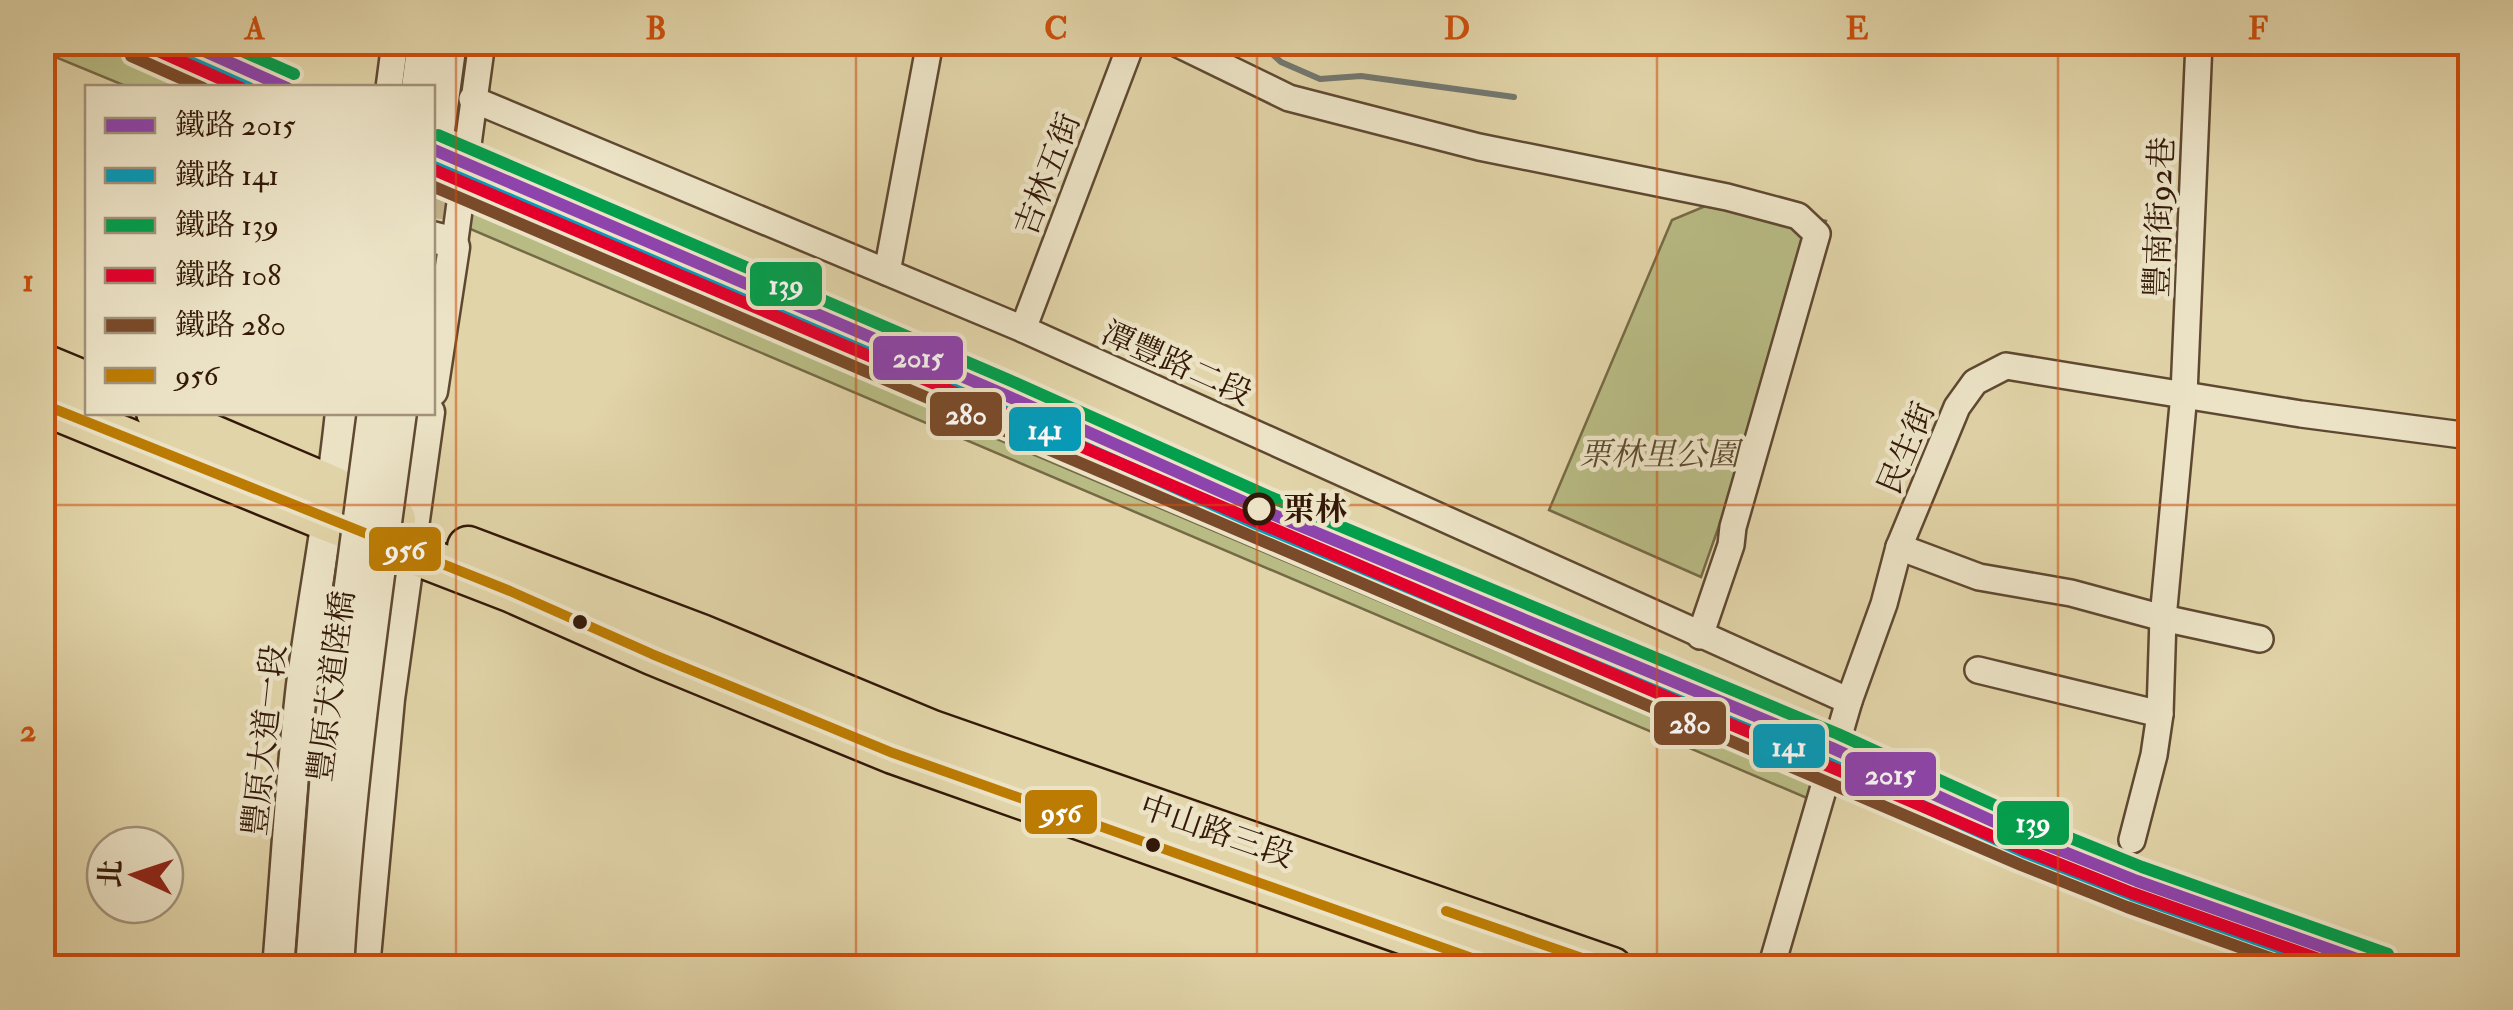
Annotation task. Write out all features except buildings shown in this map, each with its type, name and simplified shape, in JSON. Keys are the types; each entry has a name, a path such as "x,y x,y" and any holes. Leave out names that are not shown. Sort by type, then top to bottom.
{"main road":[{"path":"42,364 85,382"},
{"path":"42,404 329,503"},
{"path":"163,415 329,503 410,539 528,568 655,638"},
{"name":"中山路三段","path":"655,638 700,636 932,731 1612,968"},
{"name":"中山路三段","path":"655,638 894,752 1501,968"}],"street":[{"path":"389,85 395,42"},
{"path":"417,85 423,42"},
{"path":"435,158 451,42"},
{"path":"435,350 443,242 482,42"},
{"path":"887,272 930,42"},
{"name":"吉林五街","path":"1023,329 1132,42"},
{"path":"1174,42 1289,98 1479,147 1726,196 1798,216 1817,234 1733,527 1731,546 1700,636"},
{"name":"豐南街92巷","path":"2132,840 2154,755 2160,714 2163,618 2184,394 2199,42"},
{"name":"潭豐路二段","path":"472,99 1023,329 1849,701"},
{"name":"民生街","path":"1771,968 1849,701 1884,604 1898,546 1958,407 1975,382 2006,366 2301,414 2470,436"},
{"path":"329,503 341,415"},
{"path":"329,503 355,415"},
{"name":"豐原大道陸橋","path":"311,968 328,760 373,415"},
{"name":"豐原大道陸橋","path":"338,968 369,647 401,415"},
{"path":"364,968 389,699 429,415"},
{"path":"410,539 411,469"},
{"name":"豐原大道一段","path":"278,968 298,720 329,503"},
{"path":"1898,546 1979,577 2071,593 2260,639"},
{"path":"1978,670 2160,714"}],"green space":[{"path":"42,43 106,43 206,85 123,85 43,52"},
{"name":"栗林里公園","path":"1727,197 1826,221 1701,577 1549,510 1672,220"},
{"path":"471,199 1001,426 997,439 1512,657 1530,652 1533,646 1824,774 1814,801 468,228"}],"waterway":[{"path":"1259,42 1281,62 1320,79 1361,76 1514,97"}],"tunnel":[{"path":"438,264 468,42"}],"rail line":[{"name":"108","path":"138,42 234,85"},
{"name":"2015","path":"184,42 280,85"},
{"name":"139","path":"222,42 294,74"},
{"name":"280","path":"131,56 196,85"},
{"name":"141","path":"177,56 242,85"},
{"name":"139","path":"438,135 1009,380 1268,496 1838,734 2038,825 2142,867 2388,954"},
{"name":"2015","path":"435,150 1003,394 1262,510 1832,748 2032,839 2137,881 2382,968"},
{"name":"141","path":"435,167 997,408 1256,524 1826,762 2026,853 2337,968"},
{"name":"108","path":"435,170 2027,851 2132,893 2344,968"},
{"name":"280","path":"435,187 2021,865 2298,968"}],"transit line":[{"name":"956","path":"42,404 510,591 893,753 1500,968"},
{"name":"956","path":"1446,911 1611,968"}],"place":[{"name":"栗林","path":"1259,509"}]}
